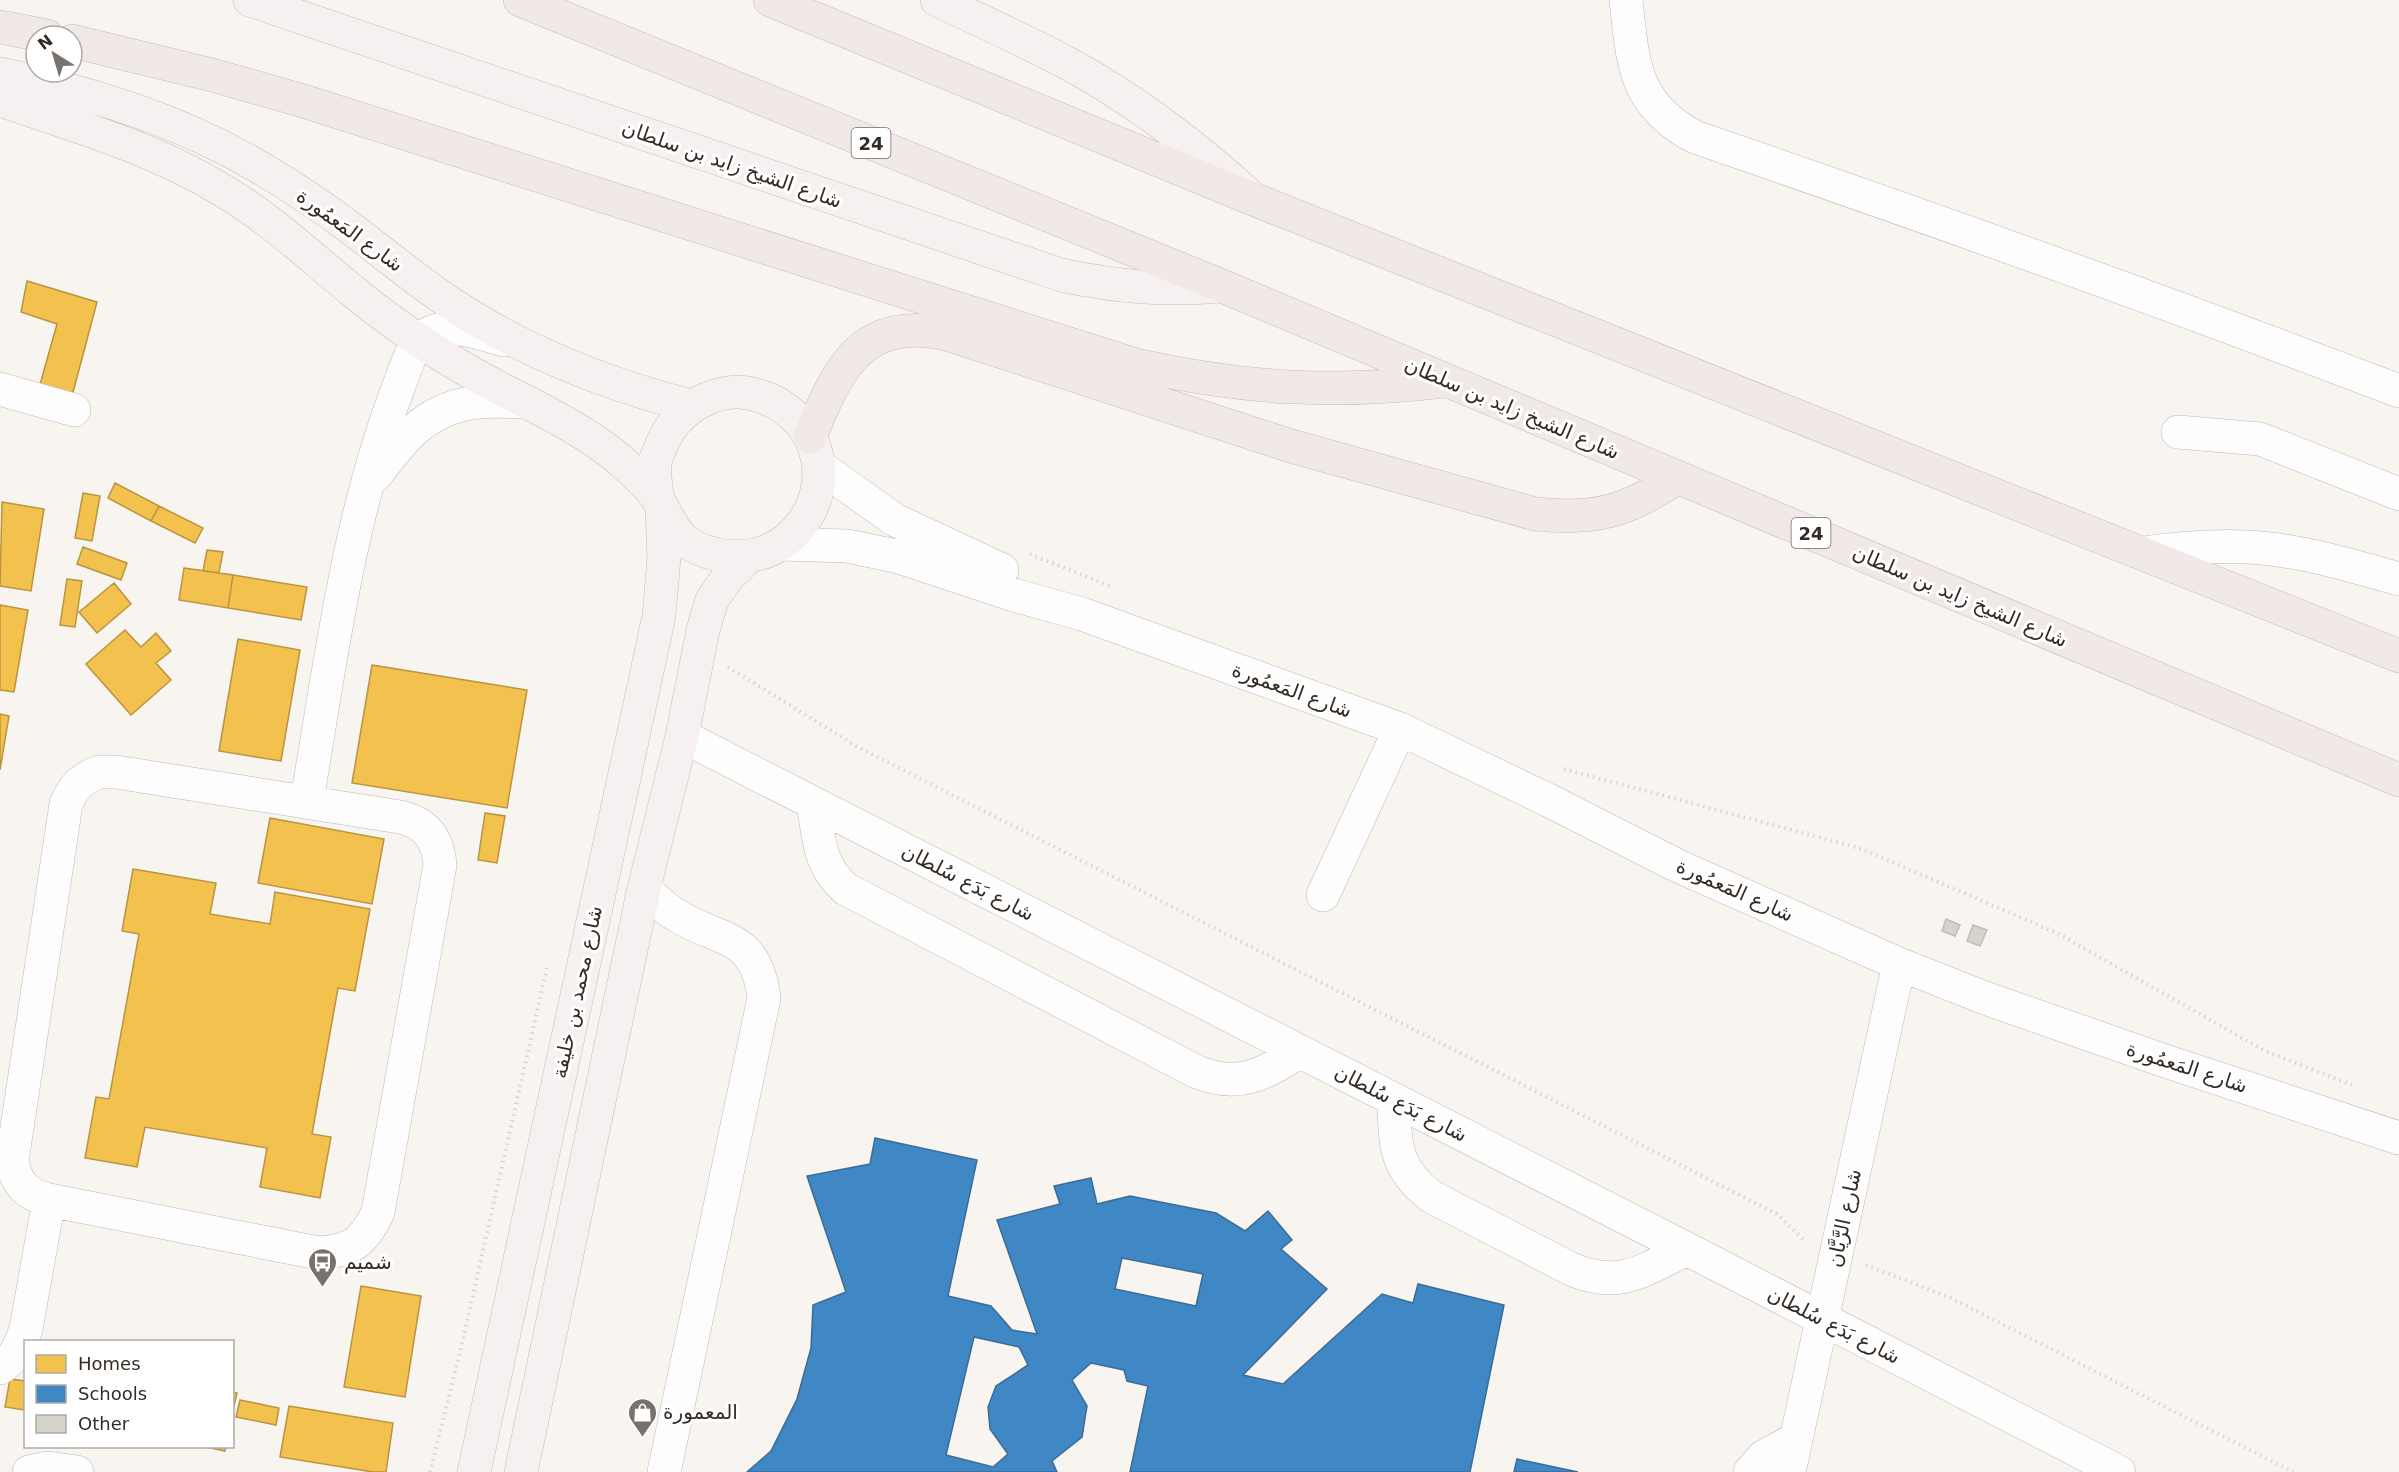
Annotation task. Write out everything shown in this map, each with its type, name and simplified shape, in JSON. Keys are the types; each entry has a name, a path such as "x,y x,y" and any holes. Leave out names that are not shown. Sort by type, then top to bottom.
{"highway":[{"name":"شارع الشيخ زايد بن سلطان","path":"520,0 1222,286 2399,780"},
{"path":"770,0 1253,199 2399,656"},
{"path":"0,27 24,32"},
{"path":"84,44 201,72 300,100 1136,365 1192,377 1298,389 1348,390 1447,381"},
{"path":"815,451 826,396 854,353 879,337 912,329 950,335 1291,446 1534,514 1565,517 1605,513 1625,508 1653,495 1678,477"}],"main road":[{"name":"شارع الشيخ زايد بن سلطان","path":"250,0 1061,275 1103,284 1143,288 1183,289 1222,286"},
{"path":"937,0 1070,64 1120,95 1184,140 1253,199"},
{"name":"شارع المَعمُورة","path":"0,74 49,84 103,99 156,118 257,166 353,230 440,296 482,323 522,345 611,383 692,406"},
{"name":"شارع المَعمُورة","path":"0,100 149,151 224,190 290,237 357,295 418,340 491,384 565,422 599,443 629,468 659,504"},
{"path":"735,392 758,395 779,404 797,418 815,451 819,484 815,502 807,518 782,544 766,552 749,556 714,555 683,538 659,504 655,462 667,430 692,406 712,396 735,392"},
{"name":"شارع محمد بن خليفة","path":"474,1472 660,616 664,557 659,504"},
{"path":"521,1472 644,888 682,736 700,642 712,600 728,577 749,556"}],"street":[{"path":"1626,0 1632,59 1638,80 1663,115 1678,128 1695,137 1949,224 2399,391"},
{"path":"307,800 346,572 363,494 387,416 418,340 428,334 450,328 522,345"},
{"path":"0,388 74,410"},
{"path":"363,494 400,443 423,422 437,413 458,405 480,402 527,402"},
{"path":"2178,432 2260,439 2399,494"},
{"name":"شارع المَعمُورة","path":"815,451 895,520 998,567 1082,614"},
{"name":"شارع المَعمُورة","path":"782,544 847,546 872,550 1082,614 1400,729 1678,866 1899,964 1985,998 2154,1058 2399,1138"},
{"path":"2144,553 2213,546 2248,547 2292,552 2337,561 2399,579"},
{"path":"1323,895 1400,729"},
{"name":"شارع بَدَع سُلطان","path":"682,736 2119,1472"},
{"path":"99,772 116,772 307,800 414,820 425,827 434,838 439,851 438,876 378,1212 369,1230 356,1244 338,1252 318,1253 49,1200 35,1197 22,1188 14,1175 12,1161 66,804 73,789 84,778 99,772"},
{"path":"813,803 823,860 828,872 846,889 1197,1072 1210,1077 1241,1080 1257,1076 1299,1052"},
{"path":"644,888 676,915 698,927 723,935 740,946 753,961 762,979 764,998 664,1472"},
{"name":"شارع الرَّيَّان","path":"1789,1472 1899,964"},
{"path":"1394,1100 1396,1147 1408,1176 1419,1188 1432,1197 1571,1269 1607,1280 1626,1277 1687,1249"},
{"path":"0,1368 6,1365 19,1349 26,1329 49,1200"},
{"path":"1750,1472 1763,1457 1796,1439"},
{"path":"29,1472 48,1468 76,1472"}],"path":[{"path":"1024,552 1123,591"},
{"path":"720,662 856,746 1777,1214 1813,1248"},
{"path":"1562,768 1859,848 2057,933 2265,1051 2354,1086"},
{"path":"430,1472 461,1348 549,957"},
{"path":"1863,1263 1951,1298 2293,1472"}],"building: Homes":[{"path":"27,281 97,302 72,396 39,388 57,324 21,312"},
{"path":"115,483 159,506 151,521 108,498"},
{"path":"83,493 100,496 92,541 75,538"},
{"path":"2,502 44,509 31,591 0,586"},
{"path":"159,506 203,528 195,543 151,521"},
{"path":"83,547 127,563 121,580 77,564"},
{"path":"207,550 223,552 219,573 203,571"},
{"path":"184,568 233,575 228,608 179,600"},
{"path":"233,575 307,587 301,620 228,608"},
{"path":"67,579 82,581 75,627 60,625"},
{"path":"114,583 131,604 97,633 79,612"},
{"path":"0,605 28,610 14,692 0,690"},
{"path":"125,630 141,647 156,633 171,651 156,663 171,680 131,715 86,664"},
{"path":"238,639 300,650 281,761 219,751"},
{"path":"372,665 527,690 507,808 352,783"},
{"path":"0,714 9,716 0,770"},
{"path":"485,813 505,816 497,863 478,860"},
{"path":"270,818 384,839 372,904 258,883"},
{"path":"133,869 216,883 210,914 270,924 275,892 370,909 355,991 338,988 312,1134 331,1137 320,1198 260,1187 267,1148 145,1127 137,1167 85,1158 96,1097 109,1099 139,934 122,931"},
{"path":"361,1286 421,1296 405,1397 344,1387"},
{"path":"10,1379 24,1381 24,1410 5,1407"},
{"path":"240,1400 279,1408 276,1425 236,1417"},
{"path":"289,1406 393,1423 386,1472 373,1472 280,1457"}],"building: Schools":[{"path":"875,1138 977,1160 948,1296 991,1306 1012,1330 1037,1334 997,1220 1060,1204 1054,1186 1091,1178 1097,1204 1130,1196 1216,1213 1245,1231 1268,1211 1292,1240 1281,1249 1327,1289 1243,1375 1283,1384 1382,1294 1413,1303 1418,1284 1504,1305 1470,1472 1130,1472 1148,1386 1127,1381 1124,1370 1091,1363 1072,1380 1087,1406 1082,1437 1052,1461 1057,1472 747,1472 771,1451 797,1399 811,1348 813,1305 846,1292 807,1176 870,1164","holes":["1122,1258 1203,1274 1196,1306 1115,1289","974,1337 1019,1347 1028,1365 996,1386 988,1407 990,1429 1008,1454 993,1467 946,1455"]},
{"path":"1517,1459 1578,1472 1514,1472"}],"building: Other":[{"path":"1946,919 1960,925 1955,936 1942,931"},
{"path":"1973,925 1987,930 1980,946 1967,941"}],"place":[{"name":"شميم","path":"323,1288"},
{"name":"المعمورة","path":"642,1438"}]}
